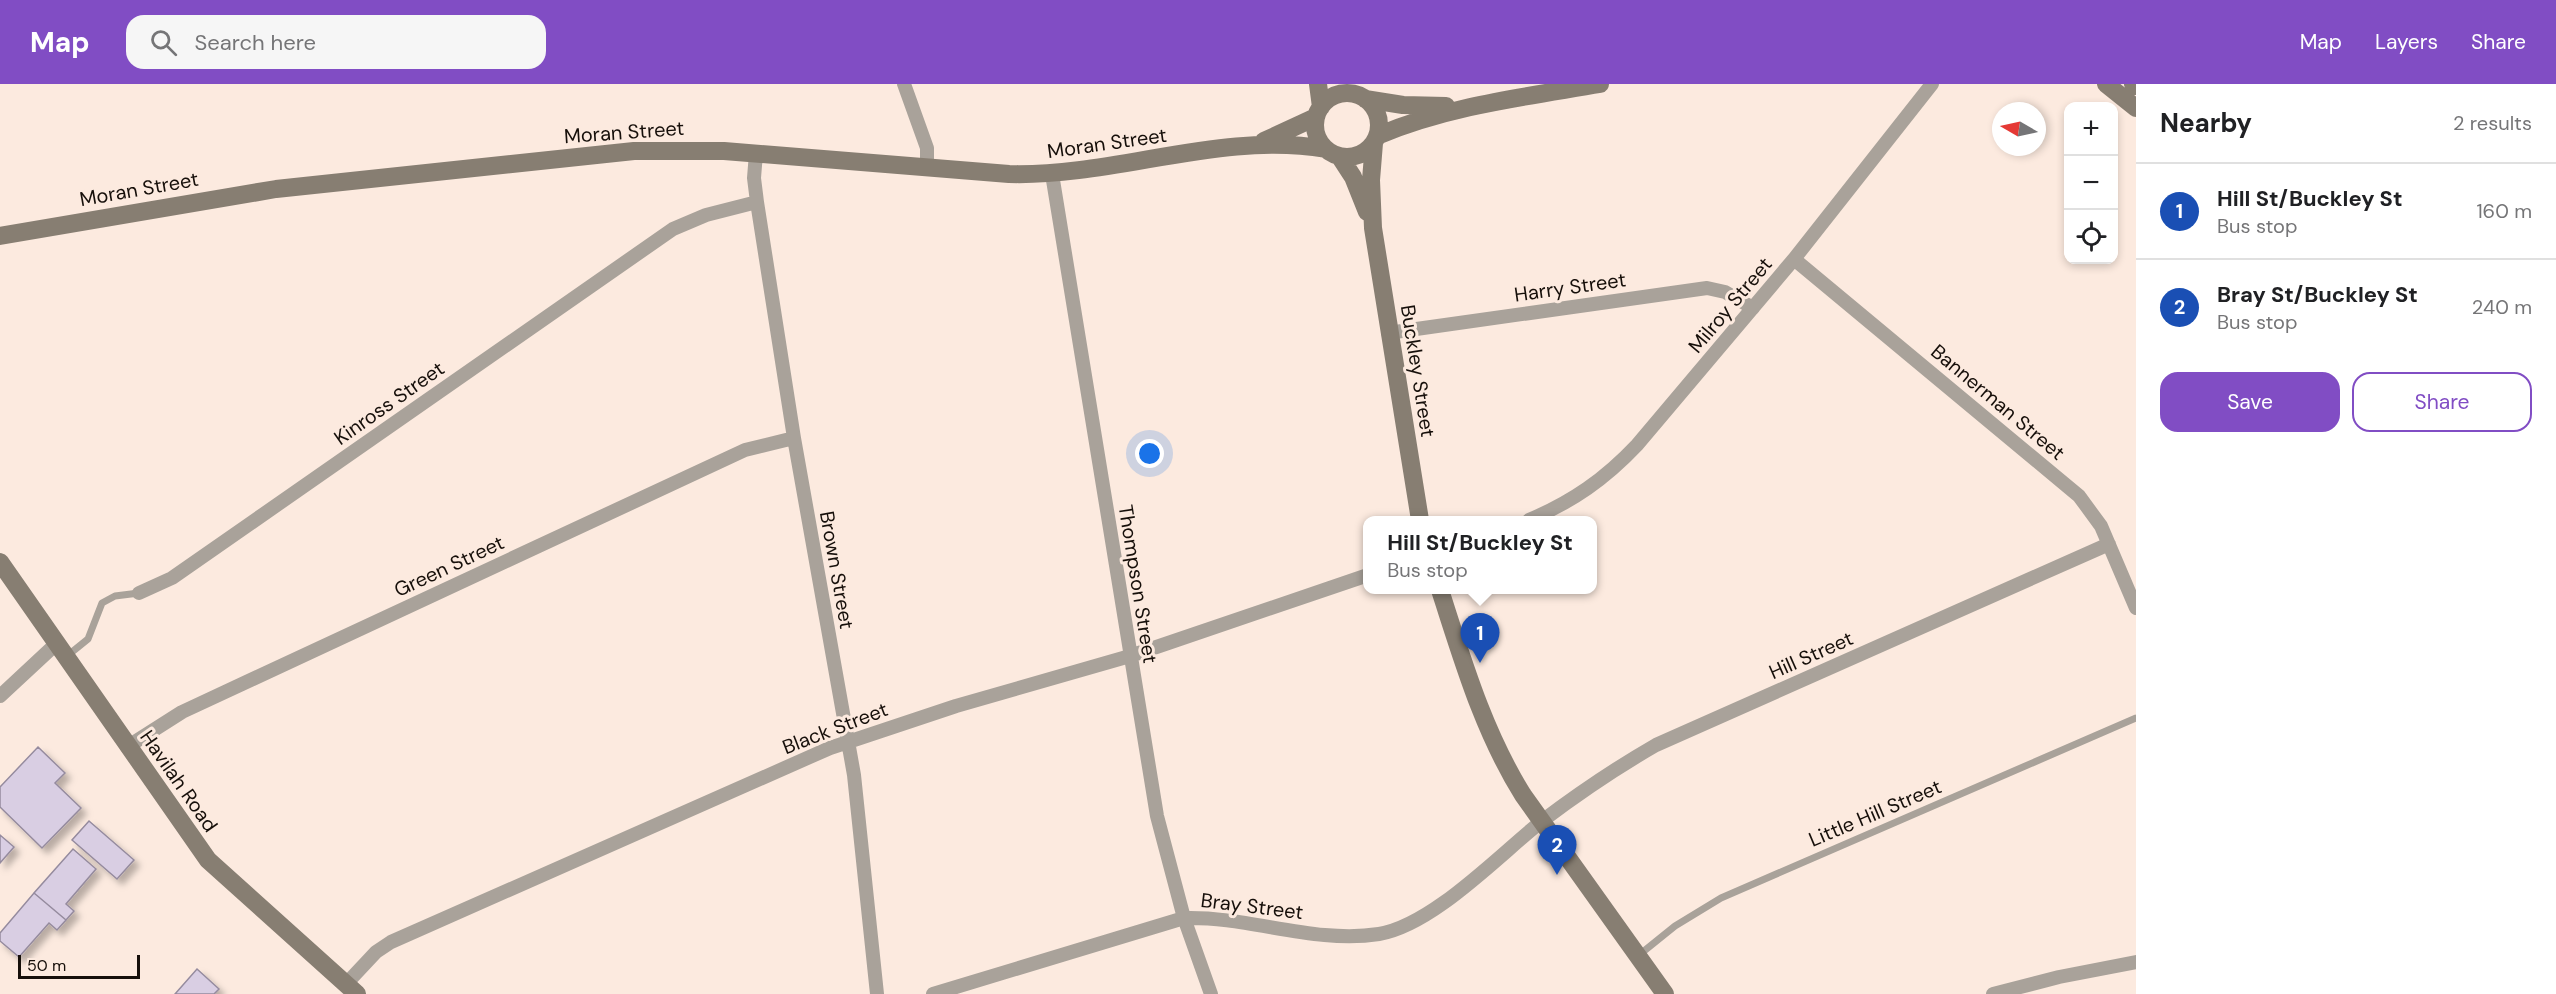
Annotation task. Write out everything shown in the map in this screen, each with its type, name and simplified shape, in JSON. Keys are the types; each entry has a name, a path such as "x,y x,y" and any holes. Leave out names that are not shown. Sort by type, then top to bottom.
{"street":[{"path":"904,84 927,148 927,167"},
{"path":"1318,84 1317,134 1333,153 1359,155 1376,140 1407,124 1462,107 1564,87 1599,84"},
{"name":"Milroy Street","path":"1537,516 1583,494 1619,465 1794,259 1932,84"},
{"path":"2106,84 2136,108"},
{"path":"1319,112 1337,95 1356,92 1402,105 1462,107"},
{"path":"1356,92 1378,116 1376,140"},
{"name":"Moran Street","path":"0,236 276,189 589,155 666,150 756,153 927,167 1052,174 1253,144 1279,136 1319,112"},
{"name":"Buckley Street","path":"1376,140 1371,180 1373,228 1388,333 1419,516"},
{"name":"Moran Street","path":"1253,144 1333,153"},
{"name":"Brown Street","path":"756,153 757,202 794,438 849,741 877,994"},
{"name":"Buckley Street","path":"1333,153 1358,188 1373,228"},
{"name":"Thompson Street","path":"1052,174 1158,816 1184,918 1211,994"},
{"name":"Kinross Street","path":"139,593 172,578 673,230 706,215 757,202"},
{"name":"Bannerman Street","path":"1794,259 2079,496 2095,515 2136,608"},
{"name":"Harry Street","path":"1388,333 1707,288 1725,292 1753,308"},
{"name":"Green Street","path":"127,747 182,712 737,454 794,438"},
{"name":"Hill Street","path":"1541,822 1607,773 1656,745 2109,544"},
{"name":"Havilah Road","path":"0,562 208,860 352,989"},
{"name":"Black Street","path":"352,989 376,952 391,942 849,741 1130,656 1363,577"},
{"path":"1441,594 1476,702 1514,781 1665,994"},
{"name":"Kinross Street","path":"0,696 60,651"},
{"name":"Bray Street","path":"933,994 1184,918 1226,920 1326,935 1379,934 1399,928 1433,909 1541,822"},
{"path":"1993,994 2059,976 2136,962"}],"lane":[{"name":"Kinross Street","path":"60,651 88,639 102,603 115,596 139,593"},
{"name":"Little Hill Street","path":"1637,957 1675,926 1721,898 2136,718"}],"building":[{"path":"38,747 65,773 55,783 81,808 42,848 0,807 0,787"},
{"path":"89,821 134,860 117,879 72,840"},
{"path":"0,835 14,847 0,863"},
{"path":"73,849 96,869 66,904 74,911 66,920 34,893"},
{"path":"34,893 66,920 57,930 49,923 19,957 0,941 0,933"},
{"path":"197,969 219,989 214,994 175,994"}],"place":[{"name":"Hill St/Buckley St","path":"1480,663"},
{"name":"Bray St/Buckley St","path":"1557,875"}]}
